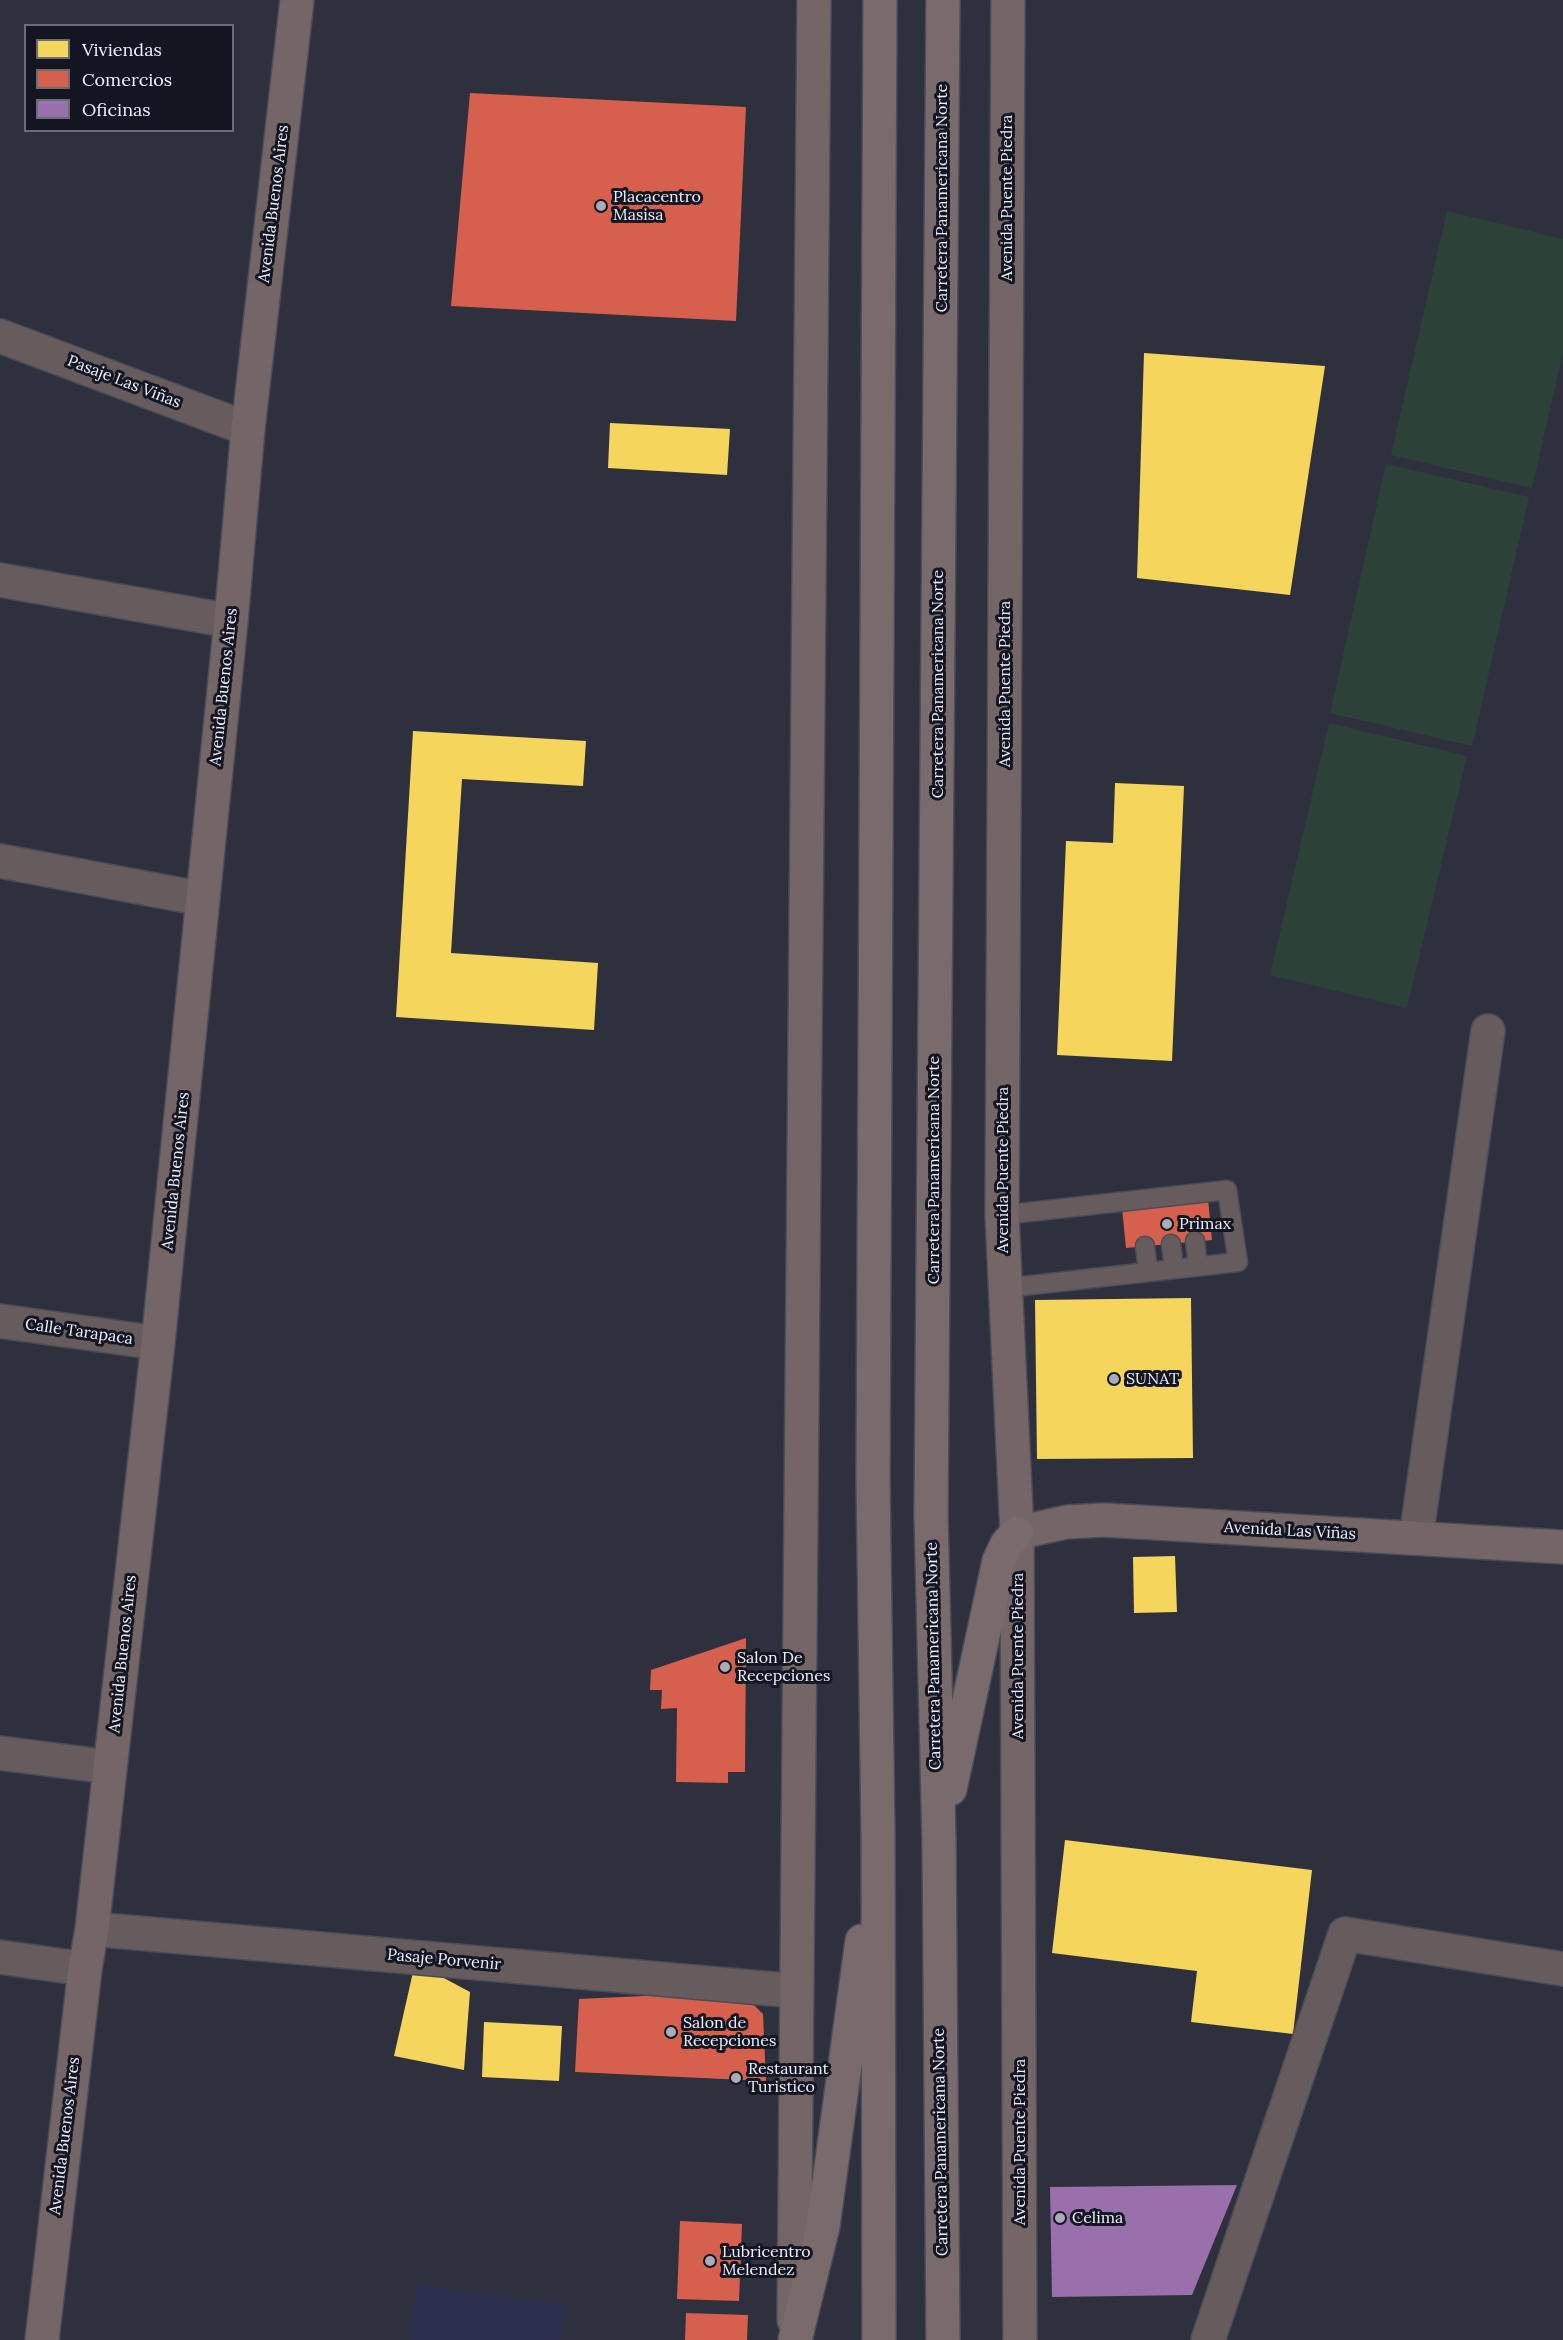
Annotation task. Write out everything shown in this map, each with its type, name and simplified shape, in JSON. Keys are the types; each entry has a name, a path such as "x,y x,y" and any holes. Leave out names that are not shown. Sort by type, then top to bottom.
{"highway":[{"path":"879,2340 878,1835 873,1466 880,0"},
{"name":"Carretera Panamericana Norte","path":"943,0 931,1515 939,1840 943,2340"},
{"path":"939,1840 999,1561 1007,1544 1017,1533"},
{"path":"794,2340 823,2226 878,1835"}],"main road":[{"name":"Avenida Buenos Aires","path":"42,2340 85,1969 92,1929 158,1344 231,621 248,429 297,0"},
{"path":"794,2340 814,0"},
{"name":"Avenida Puente Piedra","path":"1008,0 1002,1215 1017,1533 1020,2340"},
{"name":"Avenida Las Viñas","path":"1017,1533 1067,1522 1104,1520 1563,1547"}],"street":[{"name":"Pasaje Las Viñas","path":"0,336 248,429"},
{"path":"0,580 231,621"},
{"path":"0,861 203,899"},
{"path":"1416,1538 1488,1031"},
{"name":"Calle Tarapaca","path":"0,1321 158,1344"},
{"path":"0,1753 110,1767"},
{"name":"Pasaje Porvenir","path":"92,1929 796,1991"},
{"path":"1208,2340 1345,1934 1563,1969"},
{"path":"0,1957 85,1969"}],"lane":[{"path":"1002,1215 1188,1198 1227,1190 1238,1262 1005,1288"},
{"path":"1195,1241 1198,1266"},
{"path":"1171,1244 1174,1269"},
{"path":"1145,1246 1148,1272"}],"shaded area":[{"path":"417,2284 565,2305 560,2340 409,2340"}],"green space":[{"path":"1447,211 1563,239 1563,352 1532,488 1391,455"},
{"path":"1386,464 1529,497 1472,746 1330,713"},
{"path":"1329,723 1467,756 1407,1008 1270,975"}],"building: Viviendas":[{"path":"1144,353 1325,366 1290,595 1137,578"},
{"path":"610,423 730,429 727,475 608,468"},
{"path":"413,731 586,741 583,786 462,779 451,953 598,963 594,1030 396,1017"},
{"path":"1115,783 1184,786 1172,1061 1057,1055 1066,841 1113,843"},
{"name":"SUNAT","path":"1191,1298 1193,1458 1037,1459 1035,1300"},
{"path":"1175,1556 1177,1612 1134,1613 1133,1557"},
{"path":"1065,1840 1312,1870 1293,2034 1191,2022 1197,1971 1052,1953"},
{"path":"413,1972 442,1977 470,1992 464,2070 394,2056"},
{"path":"484,2022 562,2026 559,2081 482,2077"}],"building: Comercios":[{"name":"Placacentro Masisa","path":"470,93 746,107 736,321 451,306"},
{"name":"Primax","path":"1208,1199 1212,1240 1126,1248 1122,1208"},
{"path":"746,1638 745,1772 728,1772 728,1783 676,1782 677,1708 661,1709 662,1690 650,1690 651,1670"},
{"name":"Salon de Recepciones","path":"665,1995 751,2002 763,2014 766,2081 575,2072 579,1999"},
{"name":"Lubricentro Melendez","path":"680,2221 742,2224 739,2301 677,2299"},
{"path":"686,2313 748,2315 747,2340 685,2340"}],"building: Oficinas":[{"path":"1237,2185 1192,2295 1052,2297 1050,2187"}],"place":[{"name":"Placacentro Masisa","path":"601,206"},
{"name":"Primax","path":"1167,1224"},
{"name":"SUNAT","path":"1114,1379"},
{"name":"Salon De Recepciones","path":"725,1667"},
{"name":"Salon de Recepciones","path":"671,2032"},
{"name":"Restaurant Turistico","path":"736,2078"},
{"name":"Celima","path":"1060,2218"},
{"name":"Lubricentro Melendez","path":"710,2261"}]}
